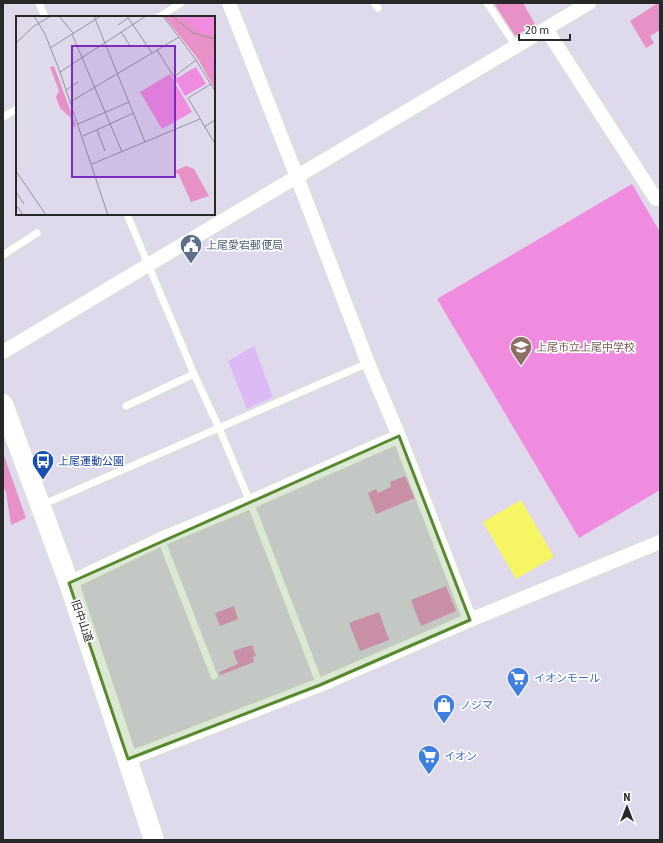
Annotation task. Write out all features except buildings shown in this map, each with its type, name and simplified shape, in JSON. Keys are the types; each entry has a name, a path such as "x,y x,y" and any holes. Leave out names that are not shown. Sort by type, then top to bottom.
{"main road":[{"name":"旧中山道","path":"3,404 69,582 154,840"}],"street":[{"path":"229,3 368,363 399,436 470,620"},
{"path":"3,352 589,3"},
{"path":"546,29 656,199 660,196"},
{"path":"69,582 161,539 250,502 399,436"},
{"path":"128,759 320,684 470,620 660,542"}],"lane":[{"path":"39,3 45,16"},
{"path":"161,16 181,3"},
{"path":"487,3 516,46"},
{"path":"3,117 16,110"},
{"path":"127,215 194,374 219,428 250,502 320,684"},
{"path":"3,255 37,233"},
{"path":"40,505 368,363"},
{"path":"126,406 194,374"},
{"path":"161,539 214,676"}],"highlighted area":[{"path":"399,436 470,620 320,685 128,759 69,583"}],"shaded area":[{"path":"494,3 523,3 535,24 515,36"},
{"path":"658,3 660,6 660,30 650,36 654,43 646,48 630,21"},
{"path":"632,184 660,232 660,490 579,538 437,299"},
{"path":"3,453 26,518 11,525 6,492 3,487"},
{"path":"405,476 415,498 376,514 368,493 376,489 378,493 391,487 390,482"},
{"path":"521,500 554,557 516,579 483,522"},
{"path":"446,586 456,611 421,626 411,600"},
{"path":"234,606 238,619 220,626 215,613"},
{"path":"379,612 389,640 360,651 349,623"},
{"path":"252,645 256,656 253,657 254,662 220,675 219,672 238,664 233,651"}],"sand":[{"path":"254,346 273,397 247,409 228,361"}],"place":[{"name":"上尾愛宕郵便局","path":"191,264"},
{"name":"上尾市立上尾中学校","path":"521,366"},
{"name":"上尾運動公園","path":"43,480"},
{"name":"イオンモール","path":"518,698"},
{"name":"ノジマ","path":"444,724"},
{"name":"イオン","path":"429,776"}]}
